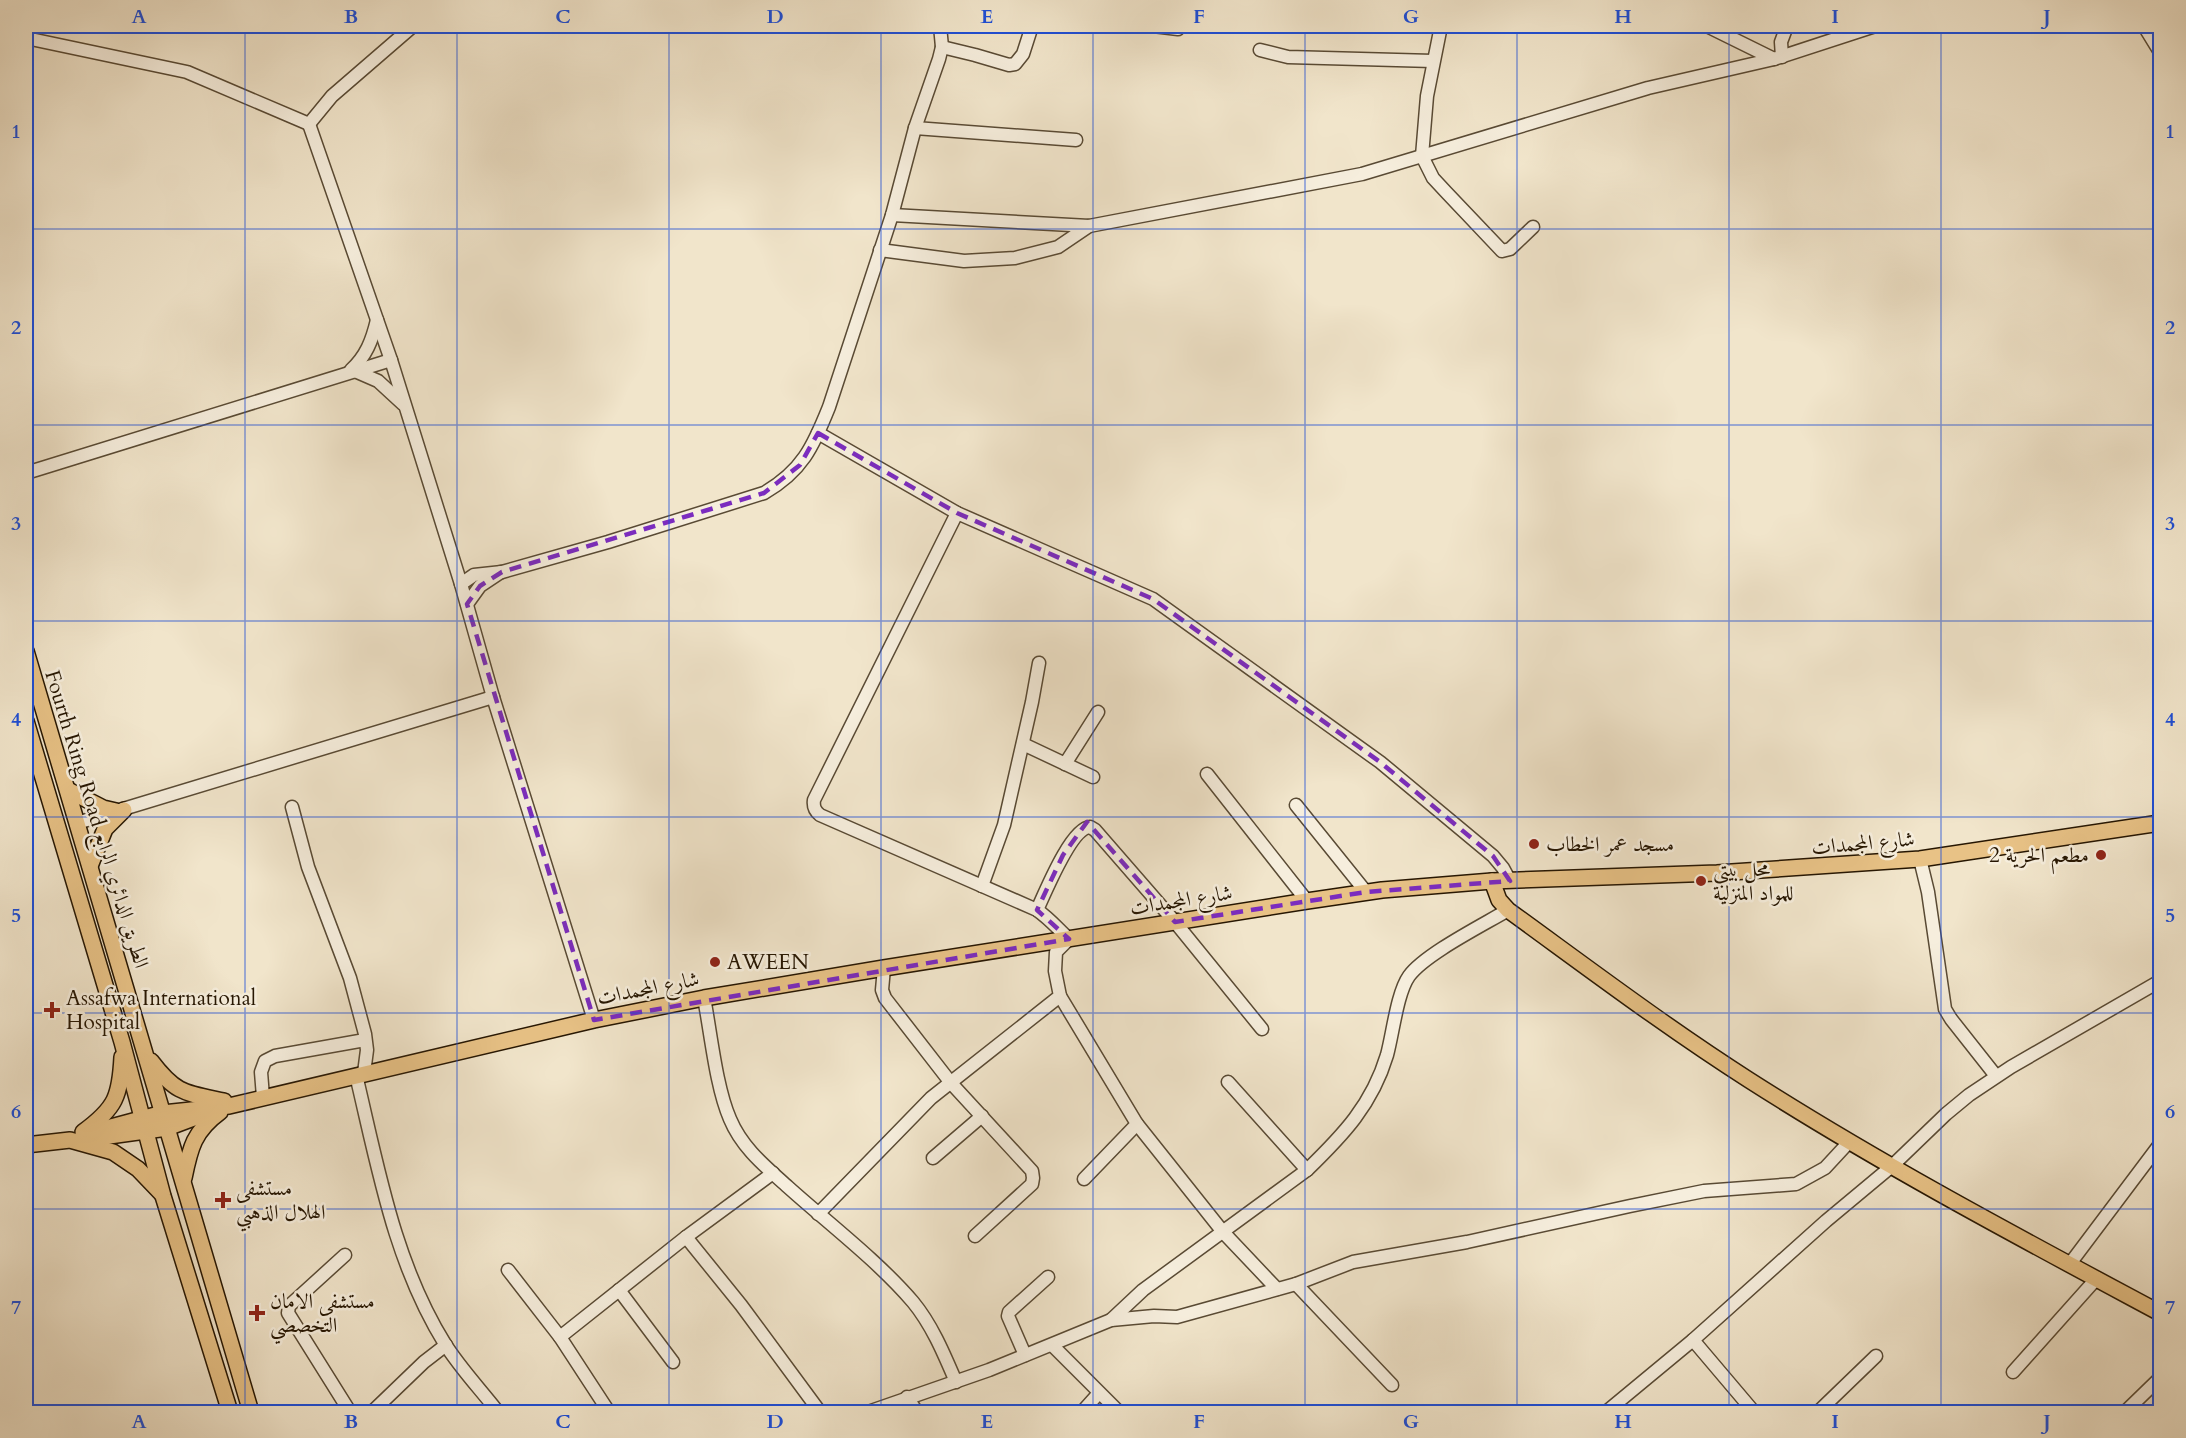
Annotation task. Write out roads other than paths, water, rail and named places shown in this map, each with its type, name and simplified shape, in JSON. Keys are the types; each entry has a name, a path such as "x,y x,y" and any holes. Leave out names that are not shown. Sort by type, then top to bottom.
{"main road":[{"name":"Fourth Ring Road الطريق الدائري الرابع","path":"26,651 251,1413"},
{"name":"Fourth Ring Road الطريق الدائري الرابع","path":"26,721 122,1042 164,1196 230,1413"},
{"path":"68,790 103,807 120,810 105,829 90,866"},
{"name":"شارع المجمدات","path":"76,1138 145,1125 594,1020 704,998 1366,892 1492,881 1718,873 1920,860 2160,823"},
{"path":"1492,881 1499,900 1508,910 1670,1027 1750,1080 1892,1166 2160,1313"},
{"path":"76,1138 102,1117 116,1098 121,1080 122,1042"},
{"path":"145,1054 165,1080 178,1090 228,1106"},
{"path":"182,1184 189,1151 195,1137 213,1117 228,1106"},
{"path":"26,1145 76,1138 125,1159 147,1177 164,1196"}],"street":[{"path":"309,124 332,96 413,26"},
{"path":"461,584 474,575 502,572 608,542 764,493 783,481 800,465 818,433 892,214 915,128 942,47 940,26"},
{"path":"942,47 975,54 1009,65 1015,64 1023,54 1032,26"},
{"path":"1153,26 1178,29"},
{"path":"1441,26 1427,96 1422,156 1433,178 1502,251 1510,249 1533,227"},
{"path":"1707,26 1778,58"},
{"path":"1778,58 1786,26"},
{"path":"892,214 1089,226 1362,174 1637,92 1778,58 1875,26"},
{"path":"2144,26 2160,52"},
{"path":"26,38 187,72 309,124 391,360 461,584 493,698 594,1020"},
{"path":"1260,50 1288,57 1433,61"},
{"path":"915,128 1076,140"},
{"path":"880,250 964,261 1015,258 1058,247 1089,226"},
{"path":"352,372 370,346 377,319"},
{"path":"26,473 391,360"},
{"path":"352,372 378,381 405,406"},
{"path":"818,433 957,513 1153,599 1380,762 1493,856 1510,880"},
{"path":"957,513 813,806 820,815 1037,910 1051,919 1058,929 1070,939 1056,952 1055,971 1060,996 1137,1124 1223,1232 1277,1289"},
{"path":"467,604 480,586 502,572"},
{"path":"982,886 1004,825 1039,663"},
{"path":"77,823 493,698"},
{"path":"1065,764 1098,712"},
{"path":"1023,744 1093,777"},
{"path":"1206,774 1307,901"},
{"path":"1296,805 1366,892"},
{"path":"292,807 308,867 350,978 367,1050 360,1074 392,1224 403,1257 430,1317 446,1345 498,1413"},
{"path":"1037,910 1063,855 1081,830 1090,827 1175,922 1262,1029"},
{"path":"1920,860 1928,892 1945,1009 1996,1076"},
{"path":"1111,1320 1143,1290 1307,1170 1354,1121 1369,1099 1380,1078 1401,992 1409,977 1422,962 1508,910"},
{"path":"884,968 882,990 885,998 951,1083 1032,1171 1034,1178 1032,1184 975,1236"},
{"path":"1606,1413 1892,1166 1946,1114 1996,1076 2160,981"},
{"path":"818,1214 931,1098 1060,996"},
{"path":"704,998 721,1088 730,1119 744,1143 759,1161 913,1302 939,1342 956,1382"},
{"path":"263,1097 261,1072 266,1061 275,1056 365,1040"},
{"path":"1228,1082 1307,1170"},
{"path":"933,1158 982,1116"},
{"path":"1084,1179 1137,1124"},
{"path":"868,1413 907,1397 956,1382 1111,1320 1154,1316 1177,1317 1296,1284 1353,1262 1467,1242 1704,1191 1796,1184 1824,1168 1850,1142"},
{"path":"2069,1265 2160,1144"},
{"path":"560,1337 686,1237 773,1173"},
{"path":"686,1237 741,1305 820,1413"},
{"path":"345,1255 289,1306 288,1312 350,1413"},
{"path":"508,1270 560,1337 609,1413"},
{"path":"1026,1355 1008,1316 1009,1312 1048,1277"},
{"path":"2013,1372 2097,1278"},
{"path":"1296,1284 1392,1385"},
{"path":"619,1290 673,1362"},
{"path":"1693,1340 1754,1413"},
{"path":"372,1413 424,1362 446,1345"},
{"path":"1052,1345 1119,1413"},
{"path":"1818,1413 1876,1356"},
{"path":"2125,1413 2160,1378"},
{"path":"1082,1413 1099,1393"},
{"path":"907,1397 917,1413"}],"place":[{"name":"مسجد عمر الخطاب","path":"1534,844"},
{"name":"مطعم الحرية 2","path":"2101,855"},
{"name":"محل بيتي للمواد المنزلية","path":"1701,881"},
{"name":"AWEEN","path":"715,962"},
{"name":"Assafwa International Hospital","path":"52,1010"},
{"name":"مستشفى الهلال الذهبي","path":"223,1200"},
{"name":"مستشفى الامان التخصصي","path":"257,1313"}]}
